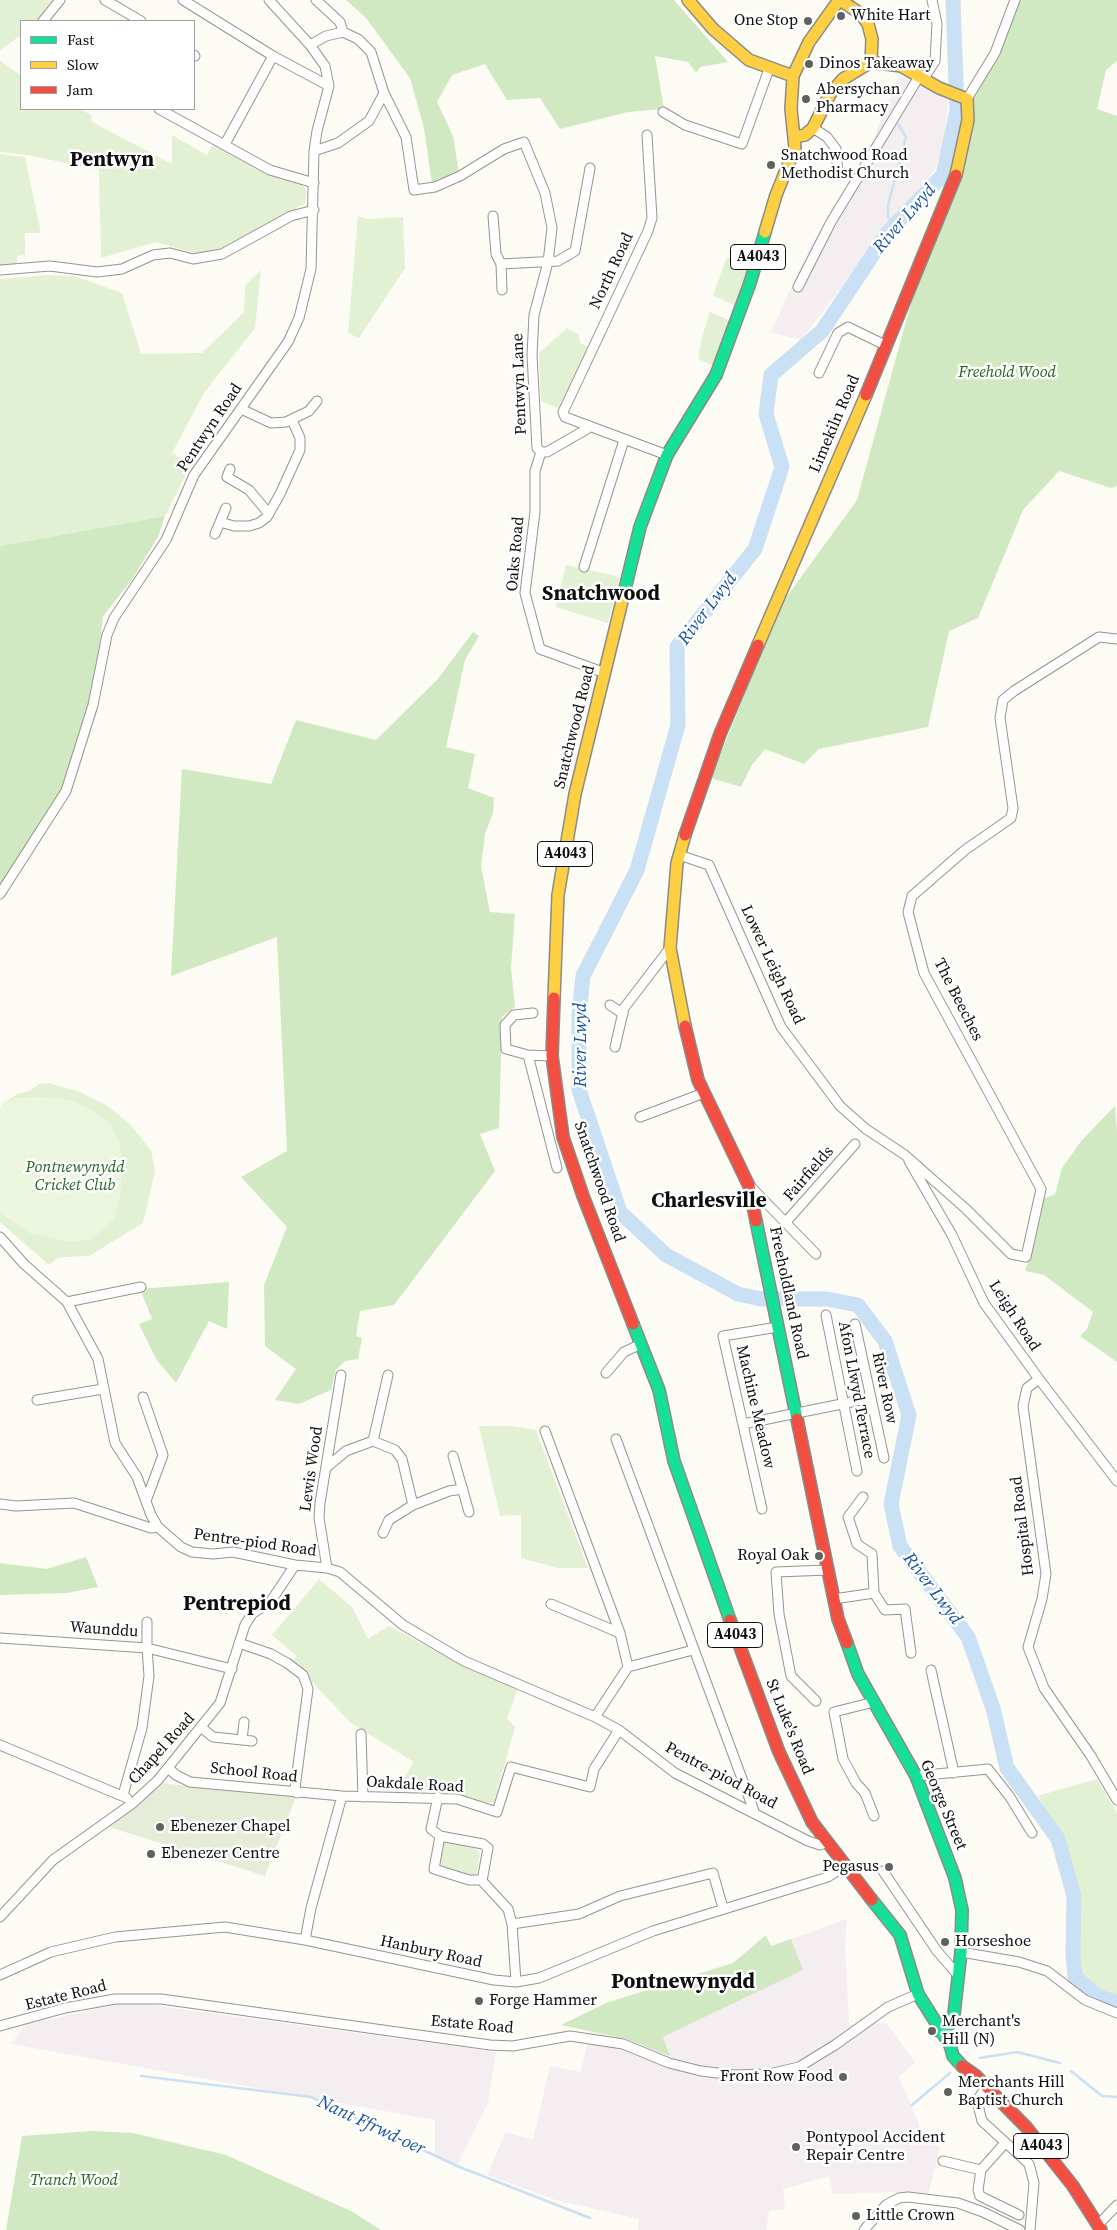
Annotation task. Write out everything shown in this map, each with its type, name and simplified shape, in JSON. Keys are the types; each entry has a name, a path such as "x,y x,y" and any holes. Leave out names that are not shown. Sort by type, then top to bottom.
{"main road":[{"path":"688,0 713,29 738,51 769,69 793,76"},
{"path":"839,0 861,14 868,24 872,39 871,62"},
{"name":"A4043","path":"794,137 791,109 793,76 809,42 839,0"},
{"path":"794,137 805,135 813,128 819,113 836,86 850,73 871,62 894,64 922,76 939,88 962,96"},
{"name":"Limekiln Road","path":"679,855 694,804 720,734 887,346 956,176 968,120 962,96"},
{"name":"Snatchwood Road","path":"641,1344 563,1137 552,1056 558,895 575,794 640,527 667,455 716,375 726,351 750,283 776,195 795,148 794,137"},
{"name":"Freeholdland Road","path":"679,855 670,948 678,1002 698,1080 750,1186 834,1599"},
{"name":"St Luke's Road","path":"641,1344 659,1390 674,1461 738,1644 779,1752 812,1822 900,1935 918,1994 939,2031 950,2045 953,2056 962,2068 975,2075 1033,2135 1073,2186 1100,2228"},
{"name":"George Street","path":"834,1599 838,1619 858,1674 916,1776 956,1878 962,1910 954,2014 951,2023 939,2031"}],"street":[{"path":"44,20 60,0"},
{"path":"106,0 139,20"},
{"path":"184,0 274,56 329,86"},
{"path":"269,0 310,45 325,66 329,86"},
{"path":"316,0 340,22 343,32"},
{"path":"798,287 831,222 922,76 935,61 937,24 932,0"},
{"path":"962,96 995,53 1015,0"},
{"path":"310,45 326,36 343,32 358,39 371,52 384,93 369,121 338,142 314,152"},
{"path":"225,144 274,56"},
{"path":"663,112 684,125 742,144 769,69"},
{"name":"Pentwyn Road","path":"0,894 66,791 93,705 107,634 114,618 166,540 194,475 288,342 299,318 311,268 314,152 317,131 329,86"},
{"name":"Pentwyn Lane","path":"384,93 406,137 414,190 435,187 460,176 504,149 524,142 545,193 552,228 548,262 534,315 532,355 537,448 541,452"},
{"path":"161,110 270,170 314,183"},
{"path":"813,128 827,137 836,149 838,175"},
{"name":"North Road","path":"588,425 565,416 564,412 650,224 651,187 647,135"},
{"path":"501,264 558,261 575,251 590,168"},
{"path":"3,269 50,266 97,272 122,269 153,255 170,254 193,259 222,254 291,216 314,210"},
{"path":"493,216 496,254 501,264 502,290"},
{"path":"820,373 838,332 848,327 887,346"},
{"path":"241,409 270,423 292,420 309,411 317,401"},
{"path":"220,522 234,526 249,526 258,523 269,514 300,450 300,438 292,420"},
{"path":"541,452 546,452 587,429 588,425 667,455"},
{"path":"584,567 624,440"},
{"name":"Oaks Road","path":"541,452 535,470 535,512 525,593 540,650 605,673"},
{"path":"230,469 227,477 249,490 269,514"},
{"path":"215,534 226,508"},
{"name":"The Beeches","path":"905,1155 966,1209 1011,1254 1026,1257 1041,1189 924,973 908,912 912,896 965,850 1011,818 1013,808 1000,718 1003,700 1099,637 1117,639"},
{"name":"Lower Leigh Road","path":"679,855 709,865 781,1027 840,1106 866,1129 905,1155"},
{"path":"615,1047 624,1008 670,948"},
{"path":"610,1005 623,1014"},
{"path":"533,1013 514,1015 505,1025 506,1049 528,1055 552,1056"},
{"path":"528,1055 557,1168"},
{"path":"640,1117 704,1093"},
{"name":"Fairfields","path":"785,1224 855,1144"},
{"name":"Leigh Road","path":"905,1155 952,1235 984,1303 1117,1481"},
{"path":"750,1186 816,1254"},
{"name":"Pentre-piod Road","path":"0,1236 24,1264 67,1302 98,1359 115,1443 136,1477 161,1529 181,1547 192,1552 213,1554 233,1552 295,1565 327,1568 340,1572 403,1625 464,1661 595,1716 619,1730 675,1773 754,1811 808,1841 820,1845 827,1842"},
{"path":"67,1302 141,1287"},
{"name":"Afon Llwyd Terrace","path":"826,1315 858,1470"},
{"name":"River Row","path":"855,1324 884,1458"},
{"name":"Machine Meadow","path":"762,1509 723,1336 778,1327"},
{"path":"606,1373 624,1352 641,1344"},
{"name":"Lewis Wood","path":"327,1568 319,1518 341,1375"},
{"path":"373,1441 388,1375"},
{"name":"Hospital Road","path":"1039,1379 1028,1388 1022,1406 1046,1574 1042,1599 1028,1647 1044,1688 1091,1756 1117,1800"},
{"path":"37,1400 103,1389"},
{"path":"143,1397 164,1455 146,1500"},
{"path":"743,1424 871,1398"},
{"path":"545,1431 585,1545 620,1633 628,1667"},
{"path":"616,1439 754,1811"},
{"path":"327,1467 346,1451 373,1441 395,1450 402,1459 413,1505"},
{"path":"453,1456 469,1512"},
{"path":"383,1533 389,1520 413,1505 449,1491 463,1488"},
{"path":"862,1497 848,1517 857,1544 872,1554 874,1593 885,1610 905,1609 911,1653"},
{"path":"0,1504 16,1506 74,1503 151,1528 161,1529"},
{"name":"Chapel Road","path":"0,1917 53,1860 133,1802 158,1780 202,1728 220,1703 245,1625 252,1614 271,1600 295,1565"},
{"path":"816,1701 791,1676 779,1614 776,1572 828,1570"},
{"path":"834,1599 874,1593"},
{"path":"551,1604 620,1633"},
{"path":"147,1622 147,1648 232,1669"},
{"name":"Waunddu","path":"0,1638 147,1648 149,1676 142,1728 123,1795"},
{"path":"239,1643 279,1659 303,1676 308,1689 295,1788 297,1793"},
{"path":"595,1716 628,1667 693,1650"},
{"path":"931,1670 954,1772"},
{"path":"874,1702 834,1712 843,1759 856,1783 865,1793 874,1816"},
{"path":"202,1728 213,1737 247,1740 244,1722"},
{"name":"Oakdale Road","path":"342,1796 438,1797 457,1799 497,1812 511,1767 590,1787 594,1770 619,1730"},
{"path":"361,1734 362,1796"},
{"path":"0,1745 123,1795 133,1802"},
{"name":"School Road","path":"168,1768 176,1775 190,1782 342,1796"},
{"path":"916,1776 988,1769 1010,1797 1032,1833"},
{"path":"304,1940 342,1796"},
{"path":"438,1797 431,1829 440,1836 483,1844 488,1848 482,1880"},
{"path":"440,1836 434,1869 469,1880 482,1880 508,1909 512,1924 516,1982"},
{"name":"Hanbury Road","path":"0,1975 51,1952 115,1937 225,1927 304,1940 494,1980 516,1982 539,1978 653,1931 828,1877 845,1866"},
{"path":"883,1871 937,1951 957,1974"},
{"path":"512,1924 579,1914 620,1896 713,1874 723,1908"},
{"path":"960,1952 1019,1962 1047,1971 1084,2000 1117,2013"},
{"name":"Estate Road","path":"0,2026 65,2008 115,1999 161,1999 490,2045 512,2046 570,2036 623,2044 669,2063 701,2071 734,2075 770,2074 799,2067 835,2045 888,2007 918,1994"},
{"path":"986,2087 977,2101 982,2121 1029,2164 1034,2183 1030,2230"},
{"path":"1005,2143 981,2170 978,2190 980,2196 1019,2215"},
{"path":"943,2161 981,2170"},
{"path":"864,2230 886,2205 899,2198 908,2197 958,2203 983,2212 1020,2230"},
{"path":"1100,2228 1117,2205"}],"shaded area":[{"path":"899,76 949,97 943,145 935,169 922,187 894,215 801,340 771,332 808,251 868,152"},
{"path":"847,1919 845,1948 849,2025 886,2023 915,2062 899,2077 920,2127 940,2148 928,2195 890,2192 833,2194 829,2176 783,2189 785,2209 769,2211 766,2230 638,2230 639,2219 556,2200 487,2175 506,2132 533,2140 550,2066 581,2072 590,2032 626,2039 669,2055 663,2037 802,1970 791,1939"},
{"path":"128,2002 496,2052 488,2103 457,2166 435,2155 435,2120 11,2044 25,2025"}],"green space":[{"path":"0,0 55,0 38,20 20,20 20,36 0,50"},
{"path":"346,0 674,0 728,62 700,67 696,73 688,62 655,56 664,109 628,112 560,129 540,98 507,100 485,64 452,75 437,102 453,136 459,173 432,184 424,128 410,78 366,18"},
{"name":"Freehold Wood","path":"1016,0 1117,0 1117,61 1106,70 1097,109 1117,116 1117,486 1111,488 1059,471 1023,510 978,618 949,631 928,727 819,749 804,764 765,749 752,765 741,787 711,778 780,606 857,500 967,99 993,57"},
{"path":"0,61 20,74 20,110 82,110 91,115 92,122 172,164 172,135 207,155 213,144 270,174 302,183 307,192 305,203 229,250 205,256 156,242 101,258 99,170 28,155 0,152"},
{"path":"0,154 25,157 41,233 25,233 25,255 17,256 17,266 0,266"},
{"path":"358,216 366,219 403,217 405,268 359,338 348,333"},
{"path":"727,257 749,267 735,306 713,295"},
{"path":"261,270 255,328 204,393 172,453 191,464 165,516 0,546 0,279 46,275 74,276 122,293 141,354 202,353 244,312 245,286"},
{"path":"710,312 731,321 712,365 698,359 702,337"},
{"path":"567,328 579,335 580,343 589,347 562,410 541,401 539,353"},
{"path":"165,516 158,537 131,581 103,616 97,671 79,741 63,788 39,829 0,885 0,546"},
{"path":"566,565 620,577 608,623 556,607"},
{"path":"473,632 479,636 465,660 446,747 475,754 468,788 494,798 493,813 485,834 481,866 490,912 515,914 511,968 515,1007 502,1017 499,1128 480,1134 495,1171 394,1305 360,1311 356,1336 362,1338 358,1359 345,1361 336,1370 331,1390 299,1404 275,1400 296,1369 265,1346 264,1285 287,1227 241,1177 287,1151 277,937 171,976 182,769 271,784 296,720 376,740 437,680"},
{"name":"Pontnewynydd Cricket Club","path":"48,1083 80,1092 106,1105 130,1124 151,1150 155,1171 143,1223 89,1256 56,1259 49,1265 0,1222 0,1111 3,1104 17,1094 30,1091 39,1084"},
{"name":"Pontnewynydd Cricket Club","path":"39,1097 69,1100 94,1111 111,1125 120,1143 122,1166 120,1196 115,1217 91,1239 71,1242 31,1234 0,1213 0,1111 3,1104 16,1098"},
{"path":"1115,1106 1117,1132 1117,1362 1080,1336 1087,1329 1093,1312 1044,1275 1025,1271 1034,1244 1043,1199 1055,1194 1062,1168 1082,1140"},
{"path":"229,1282 227,1329 209,1321 176,1383 156,1359 139,1324 152,1319 140,1289"},
{"path":"479,1426 512,1426 536,1430 588,1568 558,1568 521,1558 521,1515 500,1516"},
{"path":"86,1557 98,1587 67,1593 0,1595 0,1563 47,1569"},
{"path":"319,1579 352,1607 368,1639 389,1626 464,1666 518,1688 507,1718 515,1727 494,1802 484,1803 458,1795 397,1788 414,1762 351,1723 292,1661 297,1656 272,1635"},
{"path":"1097,1779 1117,1813 1117,1996 1090,1986 1080,1974 1075,1939 1078,1900 1068,1850 1038,1796"},
{"path":"159,1783 296,1797 265,1876 106,1826"},
{"path":"451,1840 471,1844 480,1853 477,1873 473,1876 443,1869 440,1865 442,1846 445,1842"},
{"path":"766,1935 771,1946 791,1939 803,1970 663,2037 670,2056 626,2039 561,2025 606,2003 733,1963"},
{"name":"Tranch Wood","path":"92,2131 133,2133 226,2155 351,2211 381,2230 6,2230 22,2136"}],"waterway":[{"name":"River Lwyd","path":"953,0 957,110 943,175 888,232 822,331 771,375 766,414 782,467 755,549 677,647 678,725 637,870 583,976 579,1016 579,1090 620,1212 666,1255 738,1294 761,1299 827,1299 858,1305 885,1341 909,1415 891,1504 900,1546 968,1637 993,1708 1007,1768 1058,1839 1074,1896 1073,1955 1075,1977 1097,1996 1117,2003"},
{"path":"892,228 888,217 888,205 906,137 898,124"},
{"name":"Nant Ffrwd-oer","path":"980,2058 1017,2052 1060,2063"},
{"name":"Nant Ffrwd-oer","path":"1071,2071 1102,2096 1117,2097"},
{"name":"Nant Ffrwd-oer","path":"912,2105 950,2073"},
{"name":"Nant Ffrwd-oer","path":"141,2076 311,2097 457,2166 590,2218"}],"traffic: fast":[{"path":"623,597 640,527 667,455 716,375 750,283 765,232"},
{"path":"756,1221 797,1419"},
{"path":"633,1324 659,1390 674,1461 730,1620"},
{"path":"847,1643 858,1674 916,1776 955,1878 962,1910 961,1952 954,2014 951,2023 939,2031"},
{"path":"872,1900 900,1935 918,1994 950,2045 953,2056 962,2066"}],"traffic: slow":[{"path":"688,0 713,29 749,60 793,76"},
{"path":"765,232 776,195 795,148 791,109 793,76 809,42 839,0"},
{"path":"840,0 861,14 868,24 872,39 871,62"},
{"path":"795,137 805,135 813,128 830,94 843,79 871,62 901,66 939,88 967,99 968,120 956,175"},
{"path":"758,645 866,395"},
{"path":"554,998 558,895 575,794 623,597"},
{"path":"685,835 677,863 670,948 685,1026"}],"traffic: jam":[{"path":"866,395 956,175"},
{"path":"685,835 720,734 758,645"},
{"path":"554,998 552,1056 563,1137 583,1196 633,1324"},
{"path":"685,1026 698,1080 749,1186 756,1221"},
{"path":"797,1419 838,1619 847,1643"},
{"path":"730,1620 779,1752 812,1822 872,1900"},
{"path":"962,2066 975,2075 1027,2128 1073,2186 1101,2230"}],"place":[{"name":"White Hart","path":"841,16"},
{"name":"One Stop","path":"808,21"},
{"name":"Dinos Takeaway","path":"809,64"},
{"name":"Abersychan Pharmacy","path":"806,99"},
{"name":"Snatchwood Road Methodist Church","path":"771,165"},
{"name":"Royal Oak","path":"819,1556"},
{"name":"Ebenezer Chapel","path":"160,1827"},
{"name":"Ebenezer Centre","path":"151,1854"},
{"name":"Pegasus","path":"889,1867"},
{"name":"Horseshoe","path":"945,1942"},
{"name":"Forge Hammer","path":"479,2001"},
{"name":"Merchant's Hill (N)","path":"932,2031"},
{"name":"Front Row Food","path":"843,2077"},
{"name":"Merchants Hill Baptist Church","path":"948,2092"},
{"name":"Pontypool Accident Repair Centre","path":"796,2147"},
{"name":"Little Crown","path":"856,2216"}],"district":[{"name":"Pentwyn","path":"112,161"},
{"name":"Snatchwood","path":"601,595"},
{"name":"Charlesville","path":"709,1202"},
{"name":"Pentrepiod","path":"237,1605"},
{"name":"Pontnewynydd","path":"683,1983"}]}
